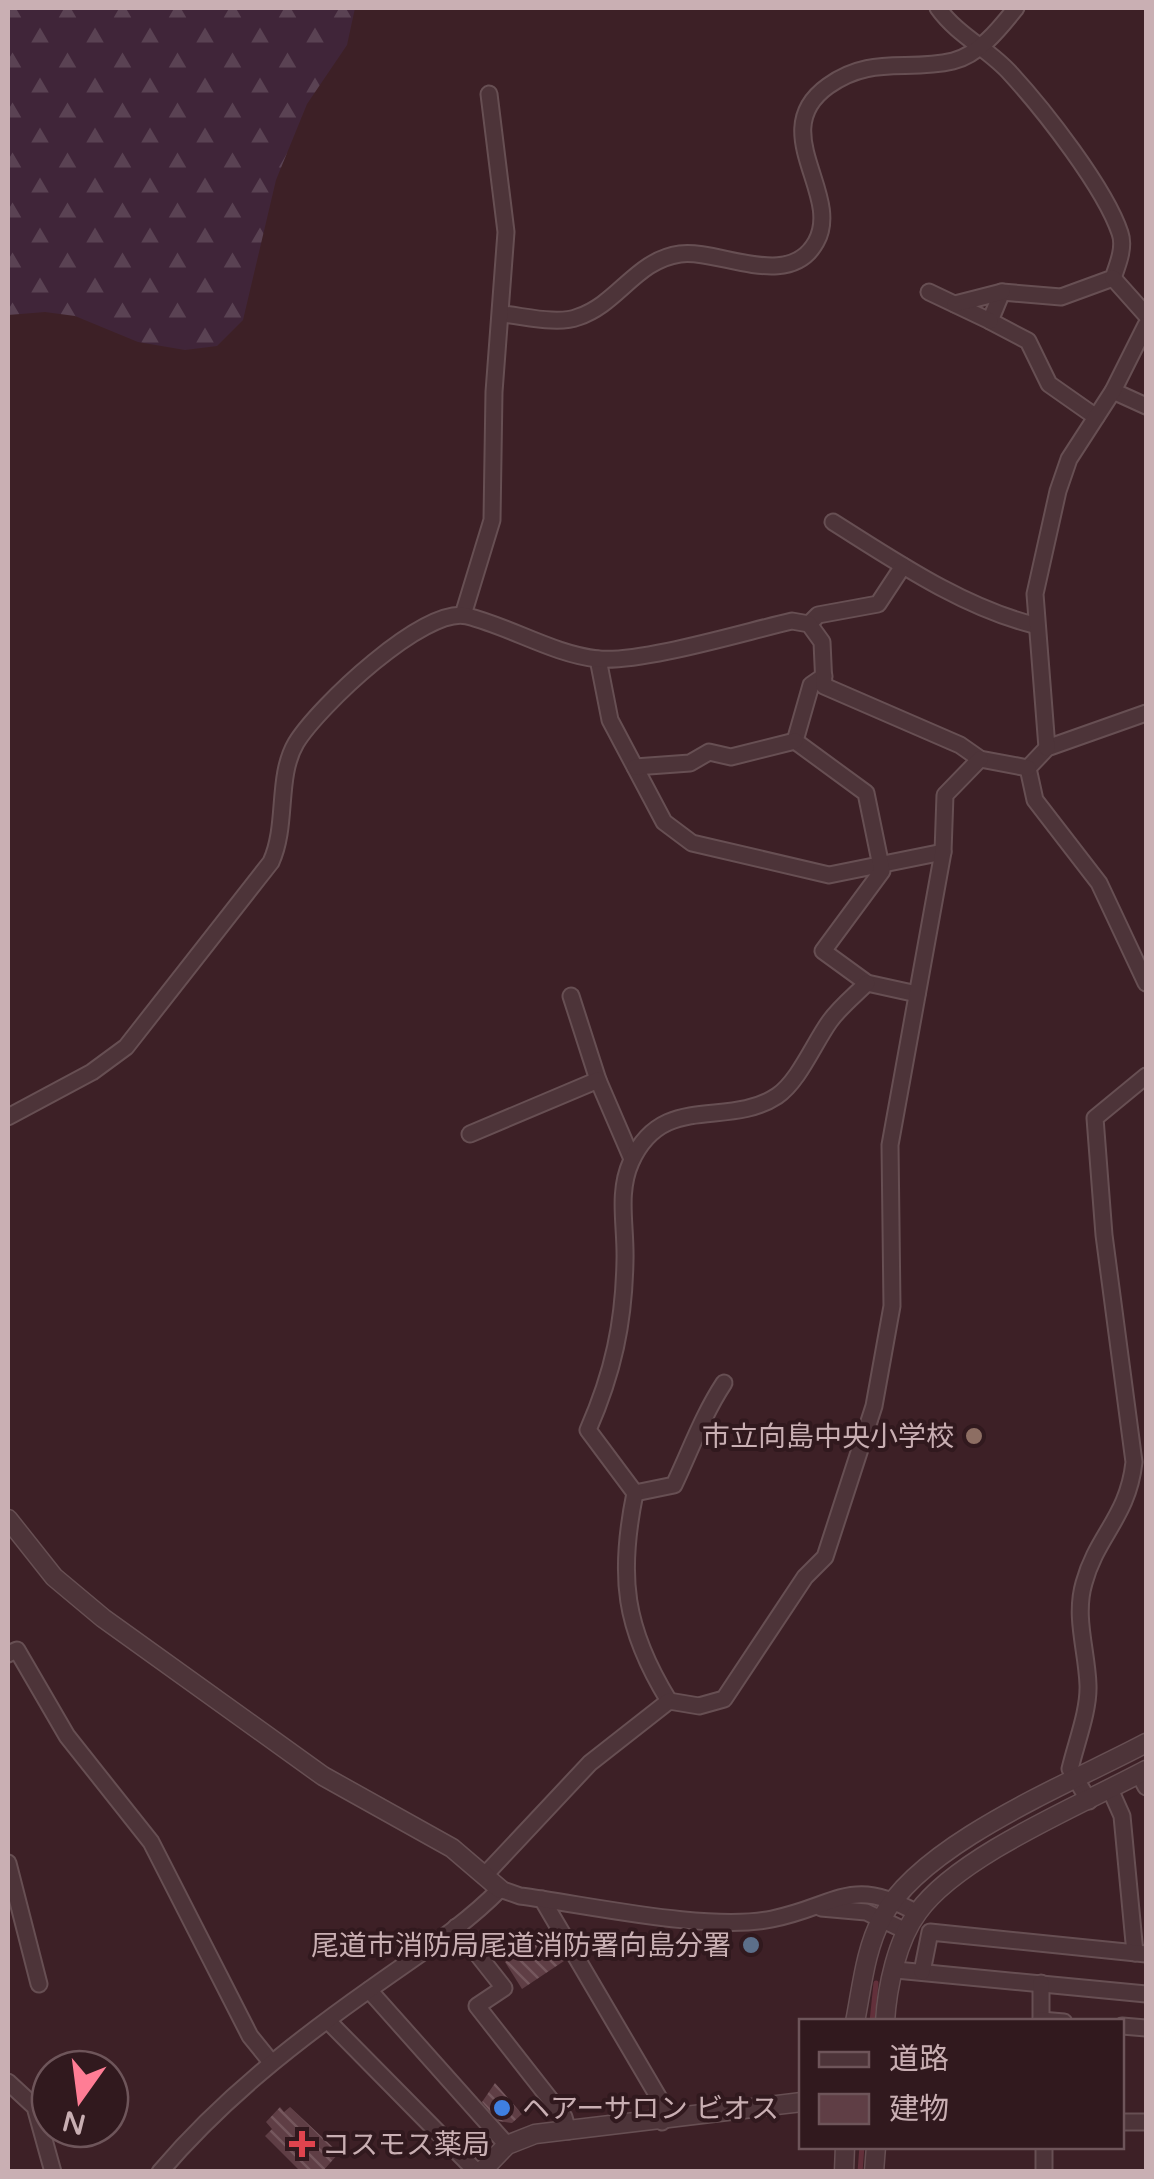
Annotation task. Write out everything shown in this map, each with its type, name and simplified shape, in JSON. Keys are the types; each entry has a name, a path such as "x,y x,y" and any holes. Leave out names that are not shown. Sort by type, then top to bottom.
{"street":[{"path":"938,8 954,30 1010,73 1078,158 1121,234 1120,258 1113,278"},
{"path":"502,314 575,319 602,305 646,266 682,254 766,267 798,259 816,243 822,222 820,195 808,172 802,139 808,114 824,88 860,67 954,61 979,47 1016,8"},
{"path":"463,615 492,520 494,392 506,232 489,94"},
{"path":"955,304 1002,292 1061,296 1113,278"},
{"path":"1113,278 1146,315"},
{"path":"930,292 1028,341 1049,384 1096,417"},
{"path":"990,321 1002,292"},
{"path":"1046,748 1034,594 1058,491 1068,459 1113,391 1146,325"},
{"path":"1113,391 1146,406"},
{"path":"834,522 903,566 1010,619 1034,625"},
{"path":"809,624 818,615 878,604 903,566"},
{"path":"8,1117 92,1072 126,1046 271,862 280,842 295,744 353,681 409,633 436,619 463,615 598,659 663,650 792,621 809,624 822,642 824,686 960,745 980,759 1028,768"},
{"path":"598,659 610,720 634,767 664,822 692,843 830,874 943,852"},
{"path":"795,741 811,685 824,676"},
{"path":"1028,768 1046,748 1146,713"},
{"path":"634,767 690,763 709,752 731,758 795,741"},
{"path":"795,741 866,793 869,826 882,864 882,871 824,951 867,983 917,994"},
{"path":"484,1876 590,1763 668,1701 699,1706 724,1699 805,1578 825,1557 874,1406 892,1306 890,1145 943,852 945,795 980,759"},
{"path":"1028,768 1035,800 1099,884 1146,983"},
{"path":"668,1701 645,1662 631,1624 624,1562 635,1493 588,1430 614,1371 625,1262 622,1186 632,1159 648,1136 670,1119 761,1104 780,1094 832,1017 867,983"},
{"path":"571,996 598,1080 632,1159"},
{"path":"1089,1801 1070,1769 1088,1688 1080,1620 1082,1586 1094,1554 1130,1494 1134,1462 1106,1254 1095,1118 1146,1076"},
{"path":"470,1134 598,1080"},
{"path":"635,1493 674,1485 702,1428 702,1412 724,1383"},
{"path":"8,1519 54,1577 102,1618 258,1733 323,1776 452,1848 500,1889 542,1899 728,1924 772,1919 840,1896 866,1892 917,1913"},
{"path":"8,1654 17,1650 67,1736 151,1842 250,2036 271,2062"},
{"path":"856,2019 870,1945 893,1900 940,1857 972,1835 1146,1743"},
{"path":"886,2019 906,1932 917,1913 970,1866 1110,1789 1144,1777"},
{"path":"922,1972 930,1932 1141,1953 1122,1816 1110,1789"},
{"path":"8,1863 39,1984"},
{"path":"160,2172 214,2112 271,2062 456,1927 500,1889"},
{"path":"542,1899 666,2110 662,2122"},
{"path":"812,1908 850,1908 882,1918 906,1932"},
{"path":"456,1927 504,1988 477,2006 564,2117 568,2131"},
{"path":"896,1970 1146,1994"},
{"path":"1040,1983 1041,2019"},
{"path":"369,1990 507,2145"},
{"path":"328,2021 479,2172 507,2145 536,2134 662,2122 799,2102"},
{"path":"8,2082 36,2106 53,2172"}],"green space":[{"path":"8,8 355,8 347,45 307,104 276,180 243,320 217,346 185,350 138,342 75,316 45,312 8,315"}],"building":[{"path":"549,1936 564,1961 522,1989 505,1962"},
{"name":"ヘアーサロン ビオス","path":"495,2083 522,2114 512,2123 498,2121 482,2102"},
{"name":"コスモス薬局","path":"280,2107 284,2112 290,2107 339,2153 322,2172 301,2172 265,2136 272,2129 266,2122"}],"waterway":[{"path":"872,2019 876,1983"},
{"path":"860,2172 862,2149"}],"place":[{"name":"市立向島中央小学校","path":"974,1436"},
{"name":"尾道市消防局尾道消防署向島分署","path":"751,1945"},
{"name":"ヘアーサロン ビオス","path":"502,2108"},
{"name":"コスモス薬局","path":"302,2144"}]}
